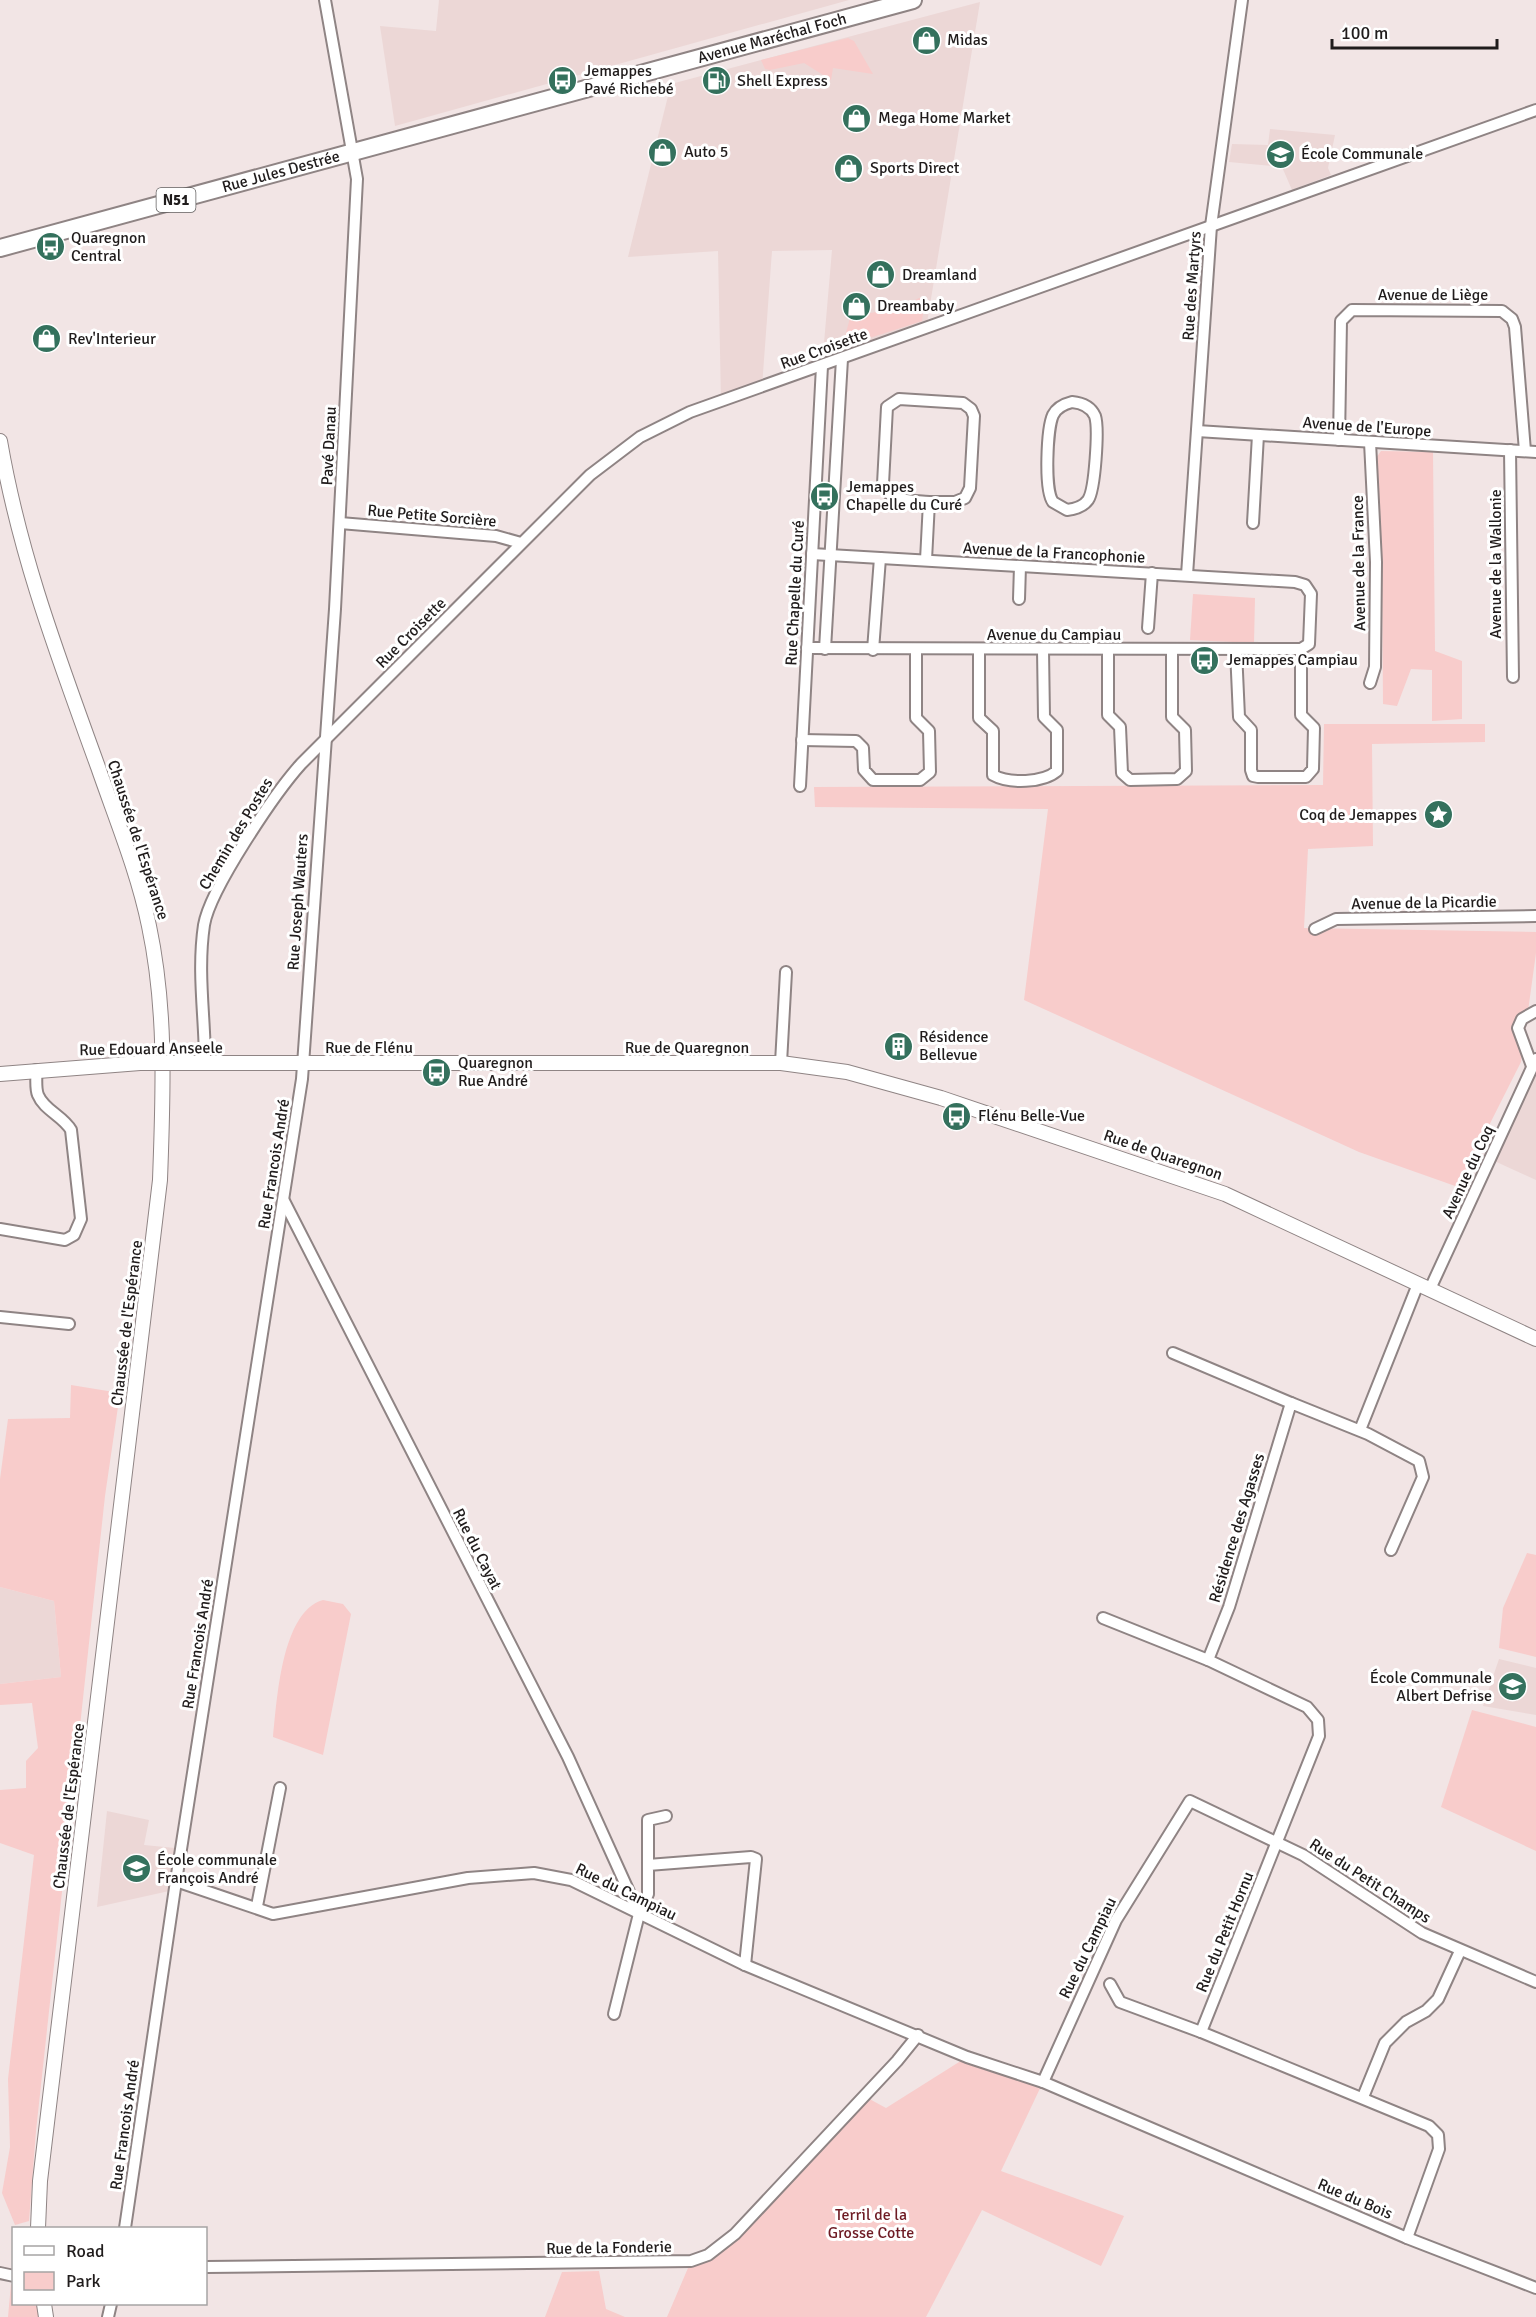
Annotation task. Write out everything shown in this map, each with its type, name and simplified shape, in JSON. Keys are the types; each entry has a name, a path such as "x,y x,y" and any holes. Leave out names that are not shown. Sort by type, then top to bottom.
{"main road":[{"name":"Avenue Maréchal Foch","path":"352,153 913,0"},
{"name":"Rue Jules Destrée","path":"0,248 352,153"},
{"name":"Chaussée de l'Espérance","path":"0,441 14,517 33,587 125,842 146,913 156,967 163,1041 160,1180 42,2169 38,2227"},
{"name":"Rue Edouard Anseele","path":"0,1074 140,1063 303,1065"},
{"name":"Rue de Quaregnon","path":"615,1065 781,1063 819,1066 894,1085 1097,1149 1225,1194 1536,1339"},
{"name":"Rue de Flénu","path":"303,1065 615,1065"}],"street":[{"name":"Pavé Danau","path":"324,742 340,523 356,190 352,153 325,0"},
{"name":"Rue des Martyrs","path":"1187,575 1211,226 1242,0"},
{"name":"Rue Croisette","path":"324,742 590,475 640,437 690,412 1536,110"},
{"name":"Avenue de Liège","path":"1339,440 1341,321 1345,315 1352,310 1502,311 1512,319 1515,327 1531,452"},
{"path":"825,649 842,358"},
{"name":"Rue Chapelle du Curé","path":"800,786 822,366"},
{"path":"899,399 963,403 971,409 974,416 970,488 965,498 955,502 929,502 892,497 886,492 883,484 887,407 899,399"},
{"path":"1066,403 1082,404 1090,409 1096,420 1093,480 1089,498 1080,507 1073,509 1056,505 1048,492 1051,422 1058,408 1066,403"},
{"name":"Avenue de l'Europe","path":"1197,431 1531,452"},
{"path":"1253,523 1258,435"},
{"name":"Avenue de la France","path":"1370,442 1376,561 1375,667 1370,682"},
{"name":"Avenue de la Wallonie","path":"1510,450 1513,677"},
{"path":"926,560 929,502"},
{"name":"Rue Petite Sorcière","path":"340,523 496,536 521,543"},
{"name":"Avenue de la Francophonie","path":"812,554 1295,582 1305,585 1311,594 1309,644 1301,650"},
{"path":"873,650 880,558"},
{"path":"1019,599 1020,566"},
{"path":"1148,628 1152,573"},
{"name":"Avenue du Campiau","path":"807,648 1301,650"},
{"path":"802,740 856,741 863,748 864,770 873,780 920,780 930,772 929,731 916,718 916,650"},
{"path":"979,650 979,718 993,731 993,775 1001,780 1048,779 1057,771 1057,730 1044,717 1043,650"},
{"path":"1108,650 1108,715 1120,727 1122,773 1130,780 1177,779 1186,771 1185,730 1172,717 1172,650"},
{"path":"1236,650 1239,717 1251,730 1253,776 1306,777 1313,769 1314,728 1301,715 1301,650"},
{"name":"Chemin des Postes","path":"200,1063 200,987 208,911 273,798 301,764 324,742"},
{"name":"Rue Joseph Wauters","path":"303,1065 324,742"},
{"name":"Avenue de la Picardie","path":"1315,929 1336,920 1536,916"},
{"path":"781,1063 786,972"},
{"path":"1534,1013 1522,1019 1518,1028 1524,1042 1536,1045"},
{"name":"Avenue du Coq","path":"1424,1287 1534,1063 1524,1042"},
{"name":"Rue Francois André","path":"125,2227 176,1881 284,1201 303,1065"},
{"path":"0,1228 65,1240 74,1235 81,1219 71,1130 64,1119 49,1109 38,1095 36,1070"},
{"name":"Rue du Cayat","path":"284,1201 568,1756 639,1914"},
{"path":"1360,1430 1424,1287"},
{"path":"0,1317 69,1324"},
{"path":"1173,1353 1360,1430 1419,1461 1423,1468 1422,1477 1391,1550"},
{"name":"Résidence des Agasses","path":"1208,1660 1229,1607 1291,1403"},
{"path":"1103,1618 1208,1660 1307,1707 1318,1720 1319,1736 1277,1843"},
{"path":"257,1906 280,1788"},
{"name":"Rue du Campiau","path":"1043,2082 1116,1920 1190,1801"},
{"name":"Rue du Petit Champs","path":"1190,1801 1303,1855 1422,1933 1536,1982"},
{"path":"614,2014 639,1914 648,1894 648,1820 666,1816"},
{"name":"Rue du Petit Hornu","path":"1201,2032 1277,1843"},
{"path":"648,1865 751,1857 756,1859 745,1965"},
{"name":"Rue du Campiau","path":"176,1881 257,1906 273,1914 468,1878 534,1873 571,1880 745,1965 967,2057 1043,2082 1164,2134"},
{"path":"1363,2097 1385,2043 1406,2022 1426,2011 1438,1999 1460,1951"},
{"path":"1110,1984 1120,2002 1363,2097 1429,2126 1438,2135 1439,2149 1407,2238"},
{"name":"Rue de la Fonderie","path":"207,2267 691,2261 708,2255 735,2234 897,2061 918,2035"},
{"name":"Rue du Bois","path":"1164,2134 1407,2238 1536,2288"}],"shaded area":[{"path":"439,0 849,0 395,126 380,26 436,31"},
{"path":"980,2 926,329 822,366 832,250 772,251 762,387 721,401 718,251 628,257 671,84"},
{"name":"École Communale","path":"1270,129 1335,135 1328,168 1331,175 1292,190 1282,167 1229,162 1232,144 1268,145"},
{"path":"1536,1059 1536,1180 1490,1159"},
{"path":"0,1587 54,1601 61,1677 0,1684"},
{"name":"École Communale Albert Defrise","path":"1499,1659 1536,1668 1536,1715 1483,1706"},
{"name":"École communale François André","path":"107,1811 149,1820 144,1845 175,1848 169,1891 97,1907"}],"green space":[{"path":"848,38 854,41 873,74 833,68 831,80 804,63 770,70 765,69 761,60"},
{"path":"919,298 925,298 922,321 848,345 844,340 850,318 905,305"},
{"path":"1381,451 1433,452 1435,651 1462,661 1462,719 1432,721 1432,670 1411,669 1397,706 1383,704 1382,569 1376,458"},
{"path":"1193,594 1255,598 1254,643 1190,640"},
{"path":"1324,724 1485,724 1485,742 1372,744 1373,846 1308,849 1304,928 1536,932 1536,953 1521,1062 1458,1187 1359,1152 1024,1000 1048,809 815,807 814,787 1323,785"},
{"path":"71,1385 120,1393 105,1496 36,2131 29,2221 15,2225 2,2193 10,2147 8,2079 34,1855 0,1843 0,1790 26,1788 26,1761 38,1748 32,1703 0,1705 0,1684 61,1677 54,1601 0,1587 0,1479 8,1419 70,1418"},
{"path":"1527,1553 1536,1555 1536,1657 1499,1648 1503,1608"},
{"path":"323,1600 343,1604 351,1614 323,1755 273,1737 280,1681 290,1639 298,1621 309,1608"},
{"path":"1472,1710 1536,1727 1536,1851 1441,1807"},
{"name":"Terril de la Grosse Cotte","path":"967,2057 1043,2082 1001,2171 1124,2216 1101,2266 982,2210 926,2317 667,2317 691,2261 708,2255 864,2096 886,2108"},
{"path":"599,2271 606,2309 625,2317 545,2317 562,2272"},
{"path":"11,2284 12,2305 44,2305 46,2317 8,2317"}],"place":[{"name":"Midas","path":"926,40"},
{"name":"Jemappes Pavé Richebé","path":"563,80"},
{"name":"Shell Express","path":"716,81"},
{"name":"Mega Home Market","path":"857,118"},
{"name":"Auto 5","path":"663,152"},
{"name":"École Communale","path":"1280,154"},
{"name":"Sports Direct","path":"849,168"},
{"name":"Quaregnon Central","path":"50,247"},
{"name":"Dreamland","path":"881,275"},
{"name":"Dreambaby","path":"856,306"},
{"name":"Rev'Interieur","path":"47,339"},
{"name":"Jemappes Chapelle du Curé","path":"825,496"},
{"name":"Jemappes Campiau","path":"1205,660"},
{"name":"Coq de Jemappes","path":"1438,815"},
{"name":"Résidence Bellevue","path":"898,1046"},
{"name":"Quaregnon Rue André","path":"437,1072"},
{"name":"Flénu Belle-Vue","path":"957,1116"},
{"name":"École Communale Albert Defrise","path":"1513,1687"},
{"name":"École communale François André","path":"136,1869"}]}
